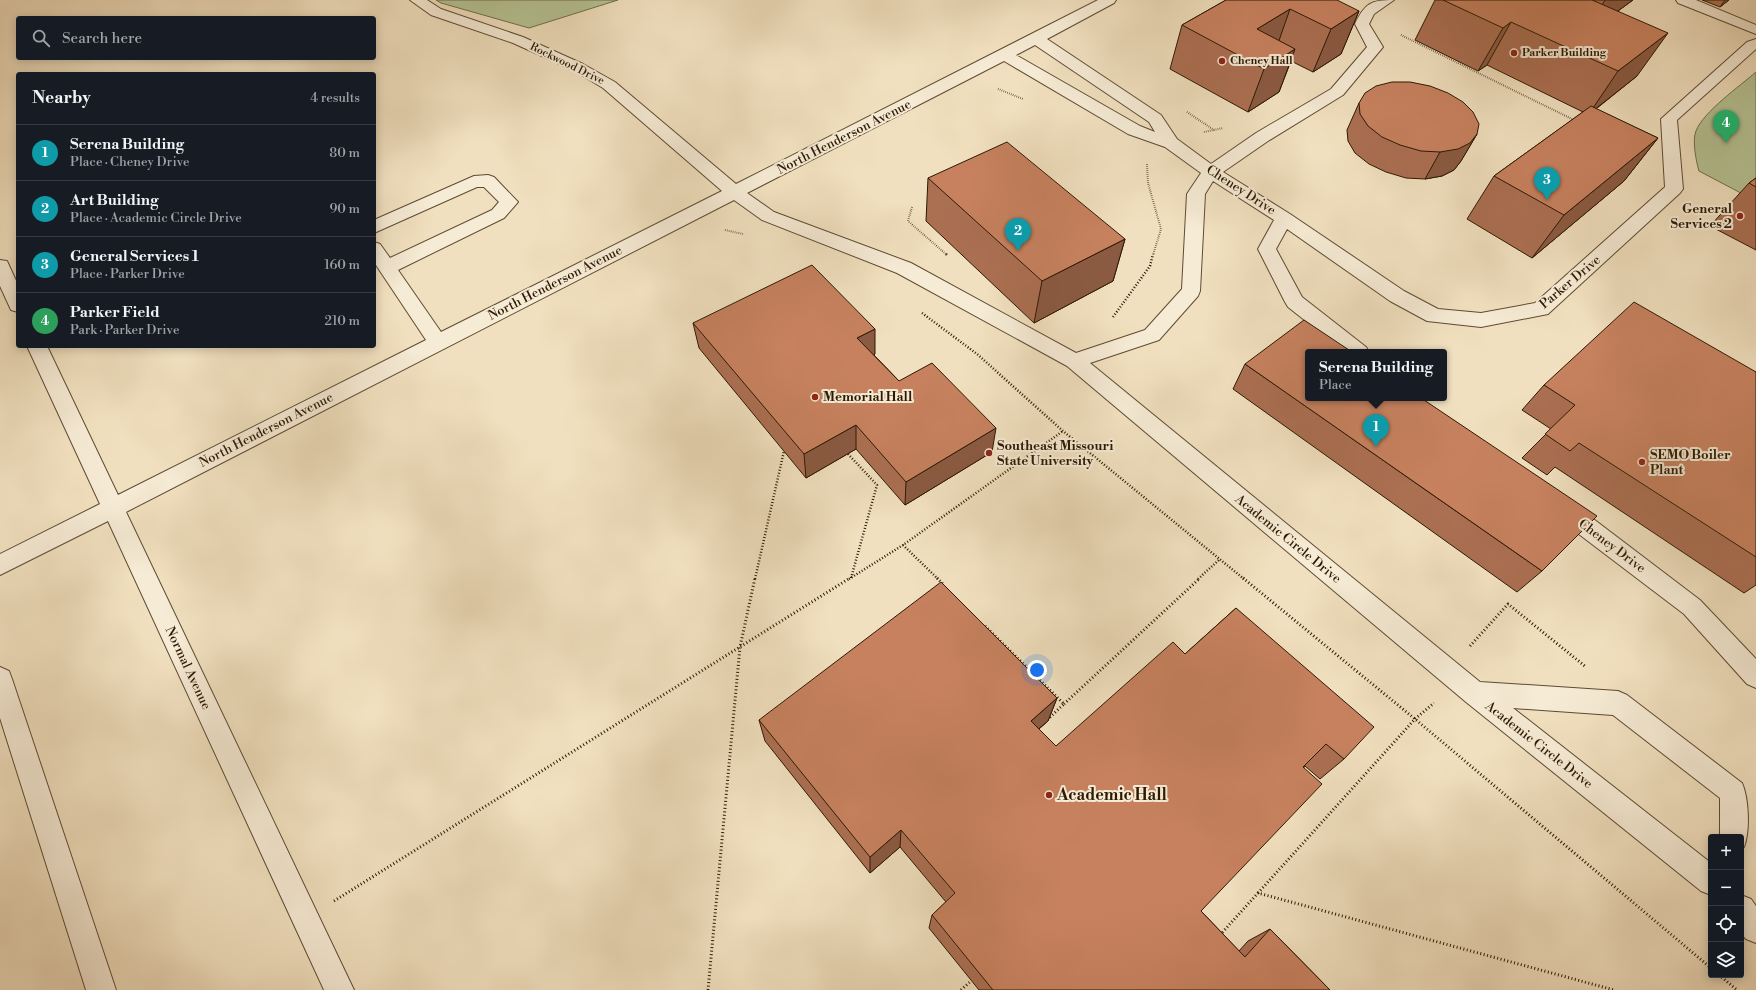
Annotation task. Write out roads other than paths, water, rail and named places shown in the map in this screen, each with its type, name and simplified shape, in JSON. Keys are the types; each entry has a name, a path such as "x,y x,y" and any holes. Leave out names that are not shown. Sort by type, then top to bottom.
{"street":[{"name":"Rockwood Drive","path":"417,0 436,12 518,40 578,67 609,85 734,192 768,216 904,268 1074,362"},
{"name":"North Henderson Avenue","path":"0,565 1036,39 1109,0"},
{"path":"1074,362 1152,335 1191,291 1196,194 1211,172 1262,137 1337,92 1375,47 1362,24 1368,11 1387,0"},
{"path":"1683,0 1756,30"},
{"name":"Cheney Drive","path":"1036,39 1155,119 1172,144"},
{"name":"Parker Drive","path":"1284,218 1397,296 1434,316 1481,320 1542,309 1674,189 1669,119 1752,45 1756,44"},
{"name":"Cheney Drive","path":"1004,55 1134,130 1172,144 1211,172 1284,218 1267,249 1295,302 1355,349"},
{"path":"376,226 474,182 488,182 509,202 498,214 388,267"},
{"path":"376,251 438,343"},
{"path":"0,266 16,301"},
{"name":"Normal Avenue","path":"38,348 339,990"},
{"name":"Academic Circle Drive","path":"1074,362 1474,694 1708,879"},
{"name":"Cheney Drive","path":"1548,498 1692,607 1756,676"},
{"path":"0,679 101,990"},
{"path":"1474,694 1618,703 1733,792 1734,834"},
{"path":"1744,913 1756,929"}],"place":[{"name":"Parker Building","path":"1514,53"},
{"name":"Cheney Hall","path":"1222,61"},
{"name":"Parker Field","path":"1726,143"},
{"name":"General Services 1","path":"1547,200"},
{"name":"General Services 2","path":"1740,216"},
{"name":"Art Building","path":"1018,251"},
{"name":"Memorial Hall","path":"815,397"},
{"name":"Serena Building","path":"1376,447"},
{"name":"Southeast Missouri State University","path":"989,453"},
{"name":"SEMO Boiler Plant","path":"1642,462"},
{"name":"Academic Hall","path":"1049,795"}]}
